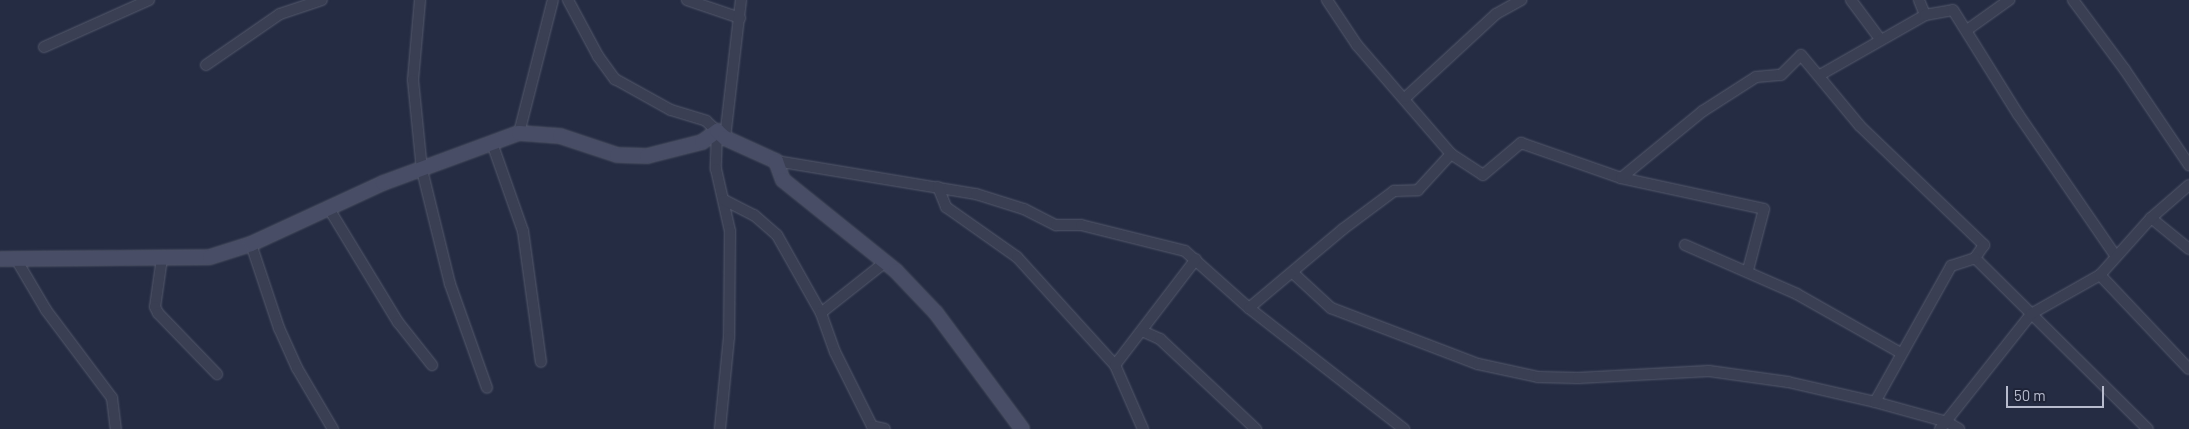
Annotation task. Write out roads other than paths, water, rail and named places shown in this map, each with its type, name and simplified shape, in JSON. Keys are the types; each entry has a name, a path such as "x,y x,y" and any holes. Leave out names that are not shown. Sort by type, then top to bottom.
{"street":[{"path":"44,47 149,0"},
{"path":"206,65 280,14 322,0"},
{"path":"420,0 413,80 422,170 450,284 487,388"},
{"path":"519,133 553,0"},
{"path":"568,0 598,56 616,79 671,110 706,121 721,135 776,161 976,194 1024,209 1056,225 1080,225 1185,252 1196,259 1249,308 1404,429"},
{"path":"687,0 740,18"},
{"path":"720,429 729,337 730,231 716,168 740,18 741,0"},
{"path":"1327,0 1357,45 1406,98 1451,154 1483,176 1521,143 1621,178 1764,209 1748,270"},
{"path":"1406,98 1496,14 1521,0"},
{"path":"1851,0 1880,39"},
{"path":"1919,0 1925,16"},
{"path":"1967,30 2009,0"},
{"path":"2073,0 2125,70 2189,165"},
{"path":"1820,75 1880,39 1925,16 1953,10 2018,114 2115,255"},
{"path":"1621,178 1703,111 1756,76 1781,75 1801,55 1820,75 1860,126 1984,245 1975,258 1951,266 1875,402"},
{"path":"0,258 210,257 251,244 328,207 519,133 560,136 617,155 647,156 702,142 721,135"},
{"path":"492,143 523,231 541,362"},
{"path":"1249,308 1293,273 1343,229 1394,191 1418,190 1451,154"},
{"path":"776,161 783,180 856,236 884,263 896,271 936,313 1022,429"},
{"path":"1944,426 2031,314 2100,275 2115,255 2151,218 2189,184"},
{"path":"938,187 946,207 1017,257 1115,365 1143,429"},
{"path":"724,200 754,215 778,234 821,313 835,352 872,426 886,429"},
{"path":"328,207 398,322 432,365"},
{"path":"2151,218 2189,248"},
{"path":"251,244 279,328 297,368 333,429"},
{"path":"1685,245 1748,270 1797,294 1901,353"},
{"path":"162,258 155,308 217,374"},
{"path":"1975,258 2148,429"},
{"path":"16,259 46,310 112,398 116,429"},
{"path":"1115,365 1196,259"},
{"path":"821,313 884,263"},
{"path":"1293,273 1331,308 1478,364 1529,376 1578,378 1709,371 1788,382 1875,402 1944,426 1959,429"},
{"path":"2100,275 2189,369"},
{"path":"1142,332 1160,339 1256,429"}]}
